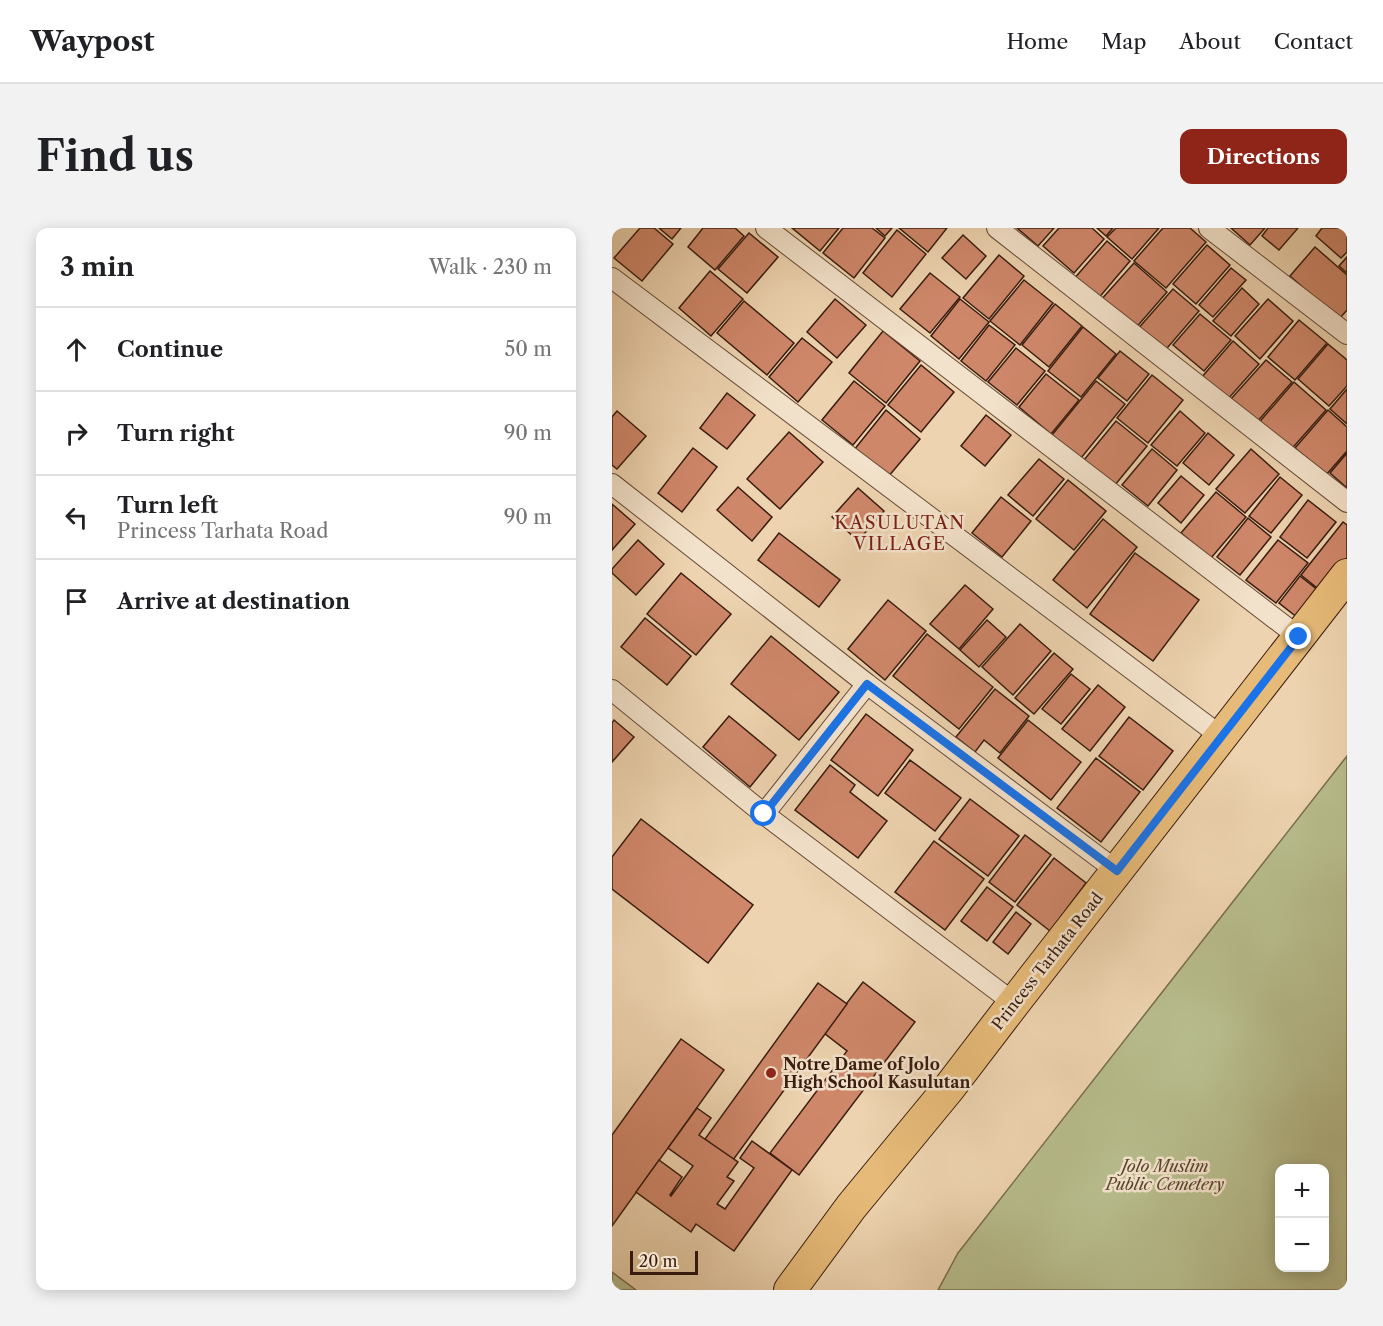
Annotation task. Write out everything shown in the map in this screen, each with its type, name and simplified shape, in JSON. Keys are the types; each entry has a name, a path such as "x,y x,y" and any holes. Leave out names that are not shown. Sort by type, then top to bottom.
{"main road":[{"name":"Princess Tarhata Road","path":"790,1290 851,1207 950,1088 1347,575"}],"street":[{"path":"766,228 1299,637"},
{"path":"997,228 1347,502"},
{"path":"1209,228 1347,334"},
{"path":"612,278 1222,737"},
{"path":"612,484 867,684 1117,871"},
{"path":"764,814 867,684"},
{"path":"612,690 764,814 1014,1003"}],"green space":[{"name":"Jolo Muslim Public Cemetery","path":"1347,756 1347,1290 938,1290 958,1253"},
{"path":"612,1272 636,1290 612,1290"}],"building":[{"path":"640,228 654,228 673,244 642,281 614,258"},
{"path":"659,228 681,228 672,239"},
{"path":"703,228 735,228 744,236 715,270 688,247"},
{"path":"792,228 839,228 820,251"},
{"path":"843,228 872,228 885,238 854,278 823,253"},
{"path":"876,228 892,228 885,236"},
{"path":"899,228 947,228 928,252"},
{"path":"1017,228 1054,228 1038,246"},
{"path":"1059,228 1092,228 1104,239 1074,273 1043,246"},
{"path":"1097,228 1113,228 1106,236"},
{"path":"1116,228 1159,228 1132,259 1107,237"},
{"path":"1163,228 1190,228 1206,242 1166,288 1134,261"},
{"path":"1231,228 1265,228 1250,245"},
{"path":"1268,228 1298,228 1279,250 1262,236"},
{"path":"1322,228 1347,228 1347,252 1341,258 1316,236"},
{"path":"897,230 926,254 892,297 863,273"},
{"path":"749,233 778,257 747,293 718,269"},
{"path":"963,235 986,256 966,279 942,258"},
{"path":"1107,241 1130,261 1097,300 1073,280"},
{"path":"1207,245 1230,265 1196,304 1173,284"},
{"path":"1315,247 1347,275 1347,310 1339,319 1290,276"},
{"path":"999,255 1024,276 989,319 963,298"},
{"path":"1347,257 1347,273 1339,266"},
{"path":"1134,263 1167,292 1134,330 1100,301"},
{"path":"1231,268 1246,280 1213,317 1199,305"},
{"path":"710,271 743,299 711,336 679,308"},
{"path":"930,273 960,297 930,333 900,309"},
{"path":"1024,280 1053,303 1020,345 990,321"},
{"path":"1242,288 1259,304 1231,336 1213,321"},
{"path":"1173,289 1199,311 1162,354 1136,331"},
{"path":"835,299 866,325 837,358 807,332"},
{"path":"960,299 989,322 959,359 931,336"},
{"path":"1268,299 1293,321 1260,359 1235,336"},
{"path":"744,301 794,343 767,375 717,333"},
{"path":"1055,304 1082,326 1049,367 1022,345"},
{"path":"1200,314 1231,340 1204,371 1173,345"},
{"path":"1299,320 1327,343 1295,380 1268,357"},
{"path":"989,325 1015,345 986,381 961,361"},
{"path":"1083,327 1116,354 1081,397 1048,371"},
{"path":"883,331 920,361 886,403 849,373"},
{"path":"802,338 832,362 798,402 769,377"},
{"path":"1233,341 1259,364 1227,400 1201,378"},
{"path":"1328,344 1347,360 1347,386 1329,406 1298,379"},
{"path":"1016,348 1045,371 1017,405 988,382"},
{"path":"1120,351 1149,374 1127,401 1098,378"},
{"path":"1266,360 1292,382 1256,423 1230,400"},
{"path":"921,365 954,392 921,432 888,405"},
{"path":"1046,374 1079,400 1051,434 1019,407"},
{"path":"1152,375 1183,400 1148,443 1117,418"},
{"path":"854,381 885,406 853,445 822,420"},
{"path":"1096,381 1125,404 1081,458 1052,435"},
{"path":"1294,382 1326,410 1288,453 1256,426"},
{"path":"1347,389 1347,424 1330,409"},
{"path":"727,393 755,415 727,449 700,428"},
{"path":"886,410 920,439 888,477 854,450"},
{"path":"1328,410 1347,427 1347,451 1326,475 1295,448"},
{"path":"617,411 646,436 617,469 612,465 612,417"},
{"path":"1180,411 1205,433 1177,466 1151,445"},
{"path":"986,415 1011,435 985,466 961,446"},
{"path":"1116,421 1147,446 1115,485 1084,460"},
{"path":"789,432 823,462 780,509 747,479"},
{"path":"1208,433 1234,455 1209,485 1183,463"},
{"path":"693,448 717,467 682,512 658,493"},
{"path":"1152,449 1177,470 1148,506 1122,485"},
{"path":"1251,449 1279,474 1245,513 1216,489"},
{"path":"1347,453 1347,488 1330,473"},
{"path":"1039,459 1064,479 1033,516 1008,495"},
{"path":"1181,476 1204,495 1181,523 1158,503"},
{"path":"1280,477 1302,495 1271,533 1249,516"},
{"path":"1068,480 1106,511 1074,550 1036,519"},
{"path":"738,487 772,517 752,541 717,510"},
{"path":"858,488 884,511 858,541 832,517"},
{"path":"1216,492 1246,517 1211,558 1181,533"},
{"path":"1001,497 1031,521 1002,557 972,533"},
{"path":"1308,500 1336,522 1307,558 1280,537"},
{"path":"612,504 635,524 612,550"},
{"path":"1248,518 1271,537 1240,575 1217,557"},
{"path":"1103,519 1137,547 1087,608 1053,580"},
{"path":"1343,522 1347,525 1347,558 1321,591 1301,575"},
{"path":"779,533 840,580 819,607 758,560"},
{"path":"638,540 664,564 636,595 612,573 612,569"},
{"path":"1278,540 1308,563 1276,603 1246,580"},
{"path":"1135,553 1199,600 1153,661 1090,614"},
{"path":"681,573 731,614 696,655 647,614"},
{"path":"1300,576 1319,591 1298,618 1279,603"},
{"path":"965,585 993,609 959,649 930,624"},
{"path":"888,600 926,631 885,680 848,649"},
{"path":"645,618 691,656 667,685 621,647"},
{"path":"987,620 1006,637 979,667 960,650"},
{"path":"1020,624 1051,651 1013,695 982,667"},
{"path":"927,634 993,687 959,729 893,676"},
{"path":"771,636 839,692 799,740 731,684"},
{"path":"1054,653 1073,669 1034,714 1015,698"},
{"path":"1071,674 1090,689 1061,724 1042,709"},
{"path":"1098,685 1125,707 1090,751 1062,729"},
{"path":"995,689 1029,716 1000,753 984,740 975,752 956,737"},
{"path":"866,714 913,750 878,796 831,760"},
{"path":"729,716 776,755 750,787 703,747"},
{"path":"1129,717 1173,751 1143,790 1099,756"},
{"path":"614,720 634,737 612,762 612,723"},
{"path":"1028,720 1081,762 1051,800 998,758"},
{"path":"1096,758 1140,792 1101,842 1057,808"},
{"path":"910,760 961,798 935,831 885,793"},
{"path":"830,765 855,785 850,792 887,821 858,858 795,810"},
{"path":"970,799 1019,836 988,876 939,839"},
{"path":"641,819 753,905 708,963 612,889 612,857"},
{"path":"1025,835 1051,855 1015,902 989,882"},
{"path":"934,841 984,879 945,930 895,892"},
{"path":"1054,858 1086,883 1050,931 1017,905"},
{"path":"987,887 1013,907 987,941 961,921"},
{"path":"1016,912 1031,924 1008,954 993,942"},
{"path":"863,982 915,1022 799,1175 770,1153 847,1051 824,1033"},
{"path":"818,983 847,1004 733,1160 705,1139"},
{"path":"681,1039 724,1070 612,1226 612,1135"},
{"path":"697,1108 711,1118 699,1135 738,1162 727,1177 734,1181 717,1204 725,1209 754,1168 740,1158 752,1141 792,1170 734,1251 696,1224 691,1232 636,1192 659,1160 682,1177 671,1196 693,1166 668,1148"}],"place":[{"name":"Notre Dame of Jolo High School Kasulutan","path":"771,1073"}],"district":[{"name":"KASULUTAN VILLAGE","path":"900,533"}],"route":[{"path":"764,814 867,684 1117,871 1299,637"}]}
